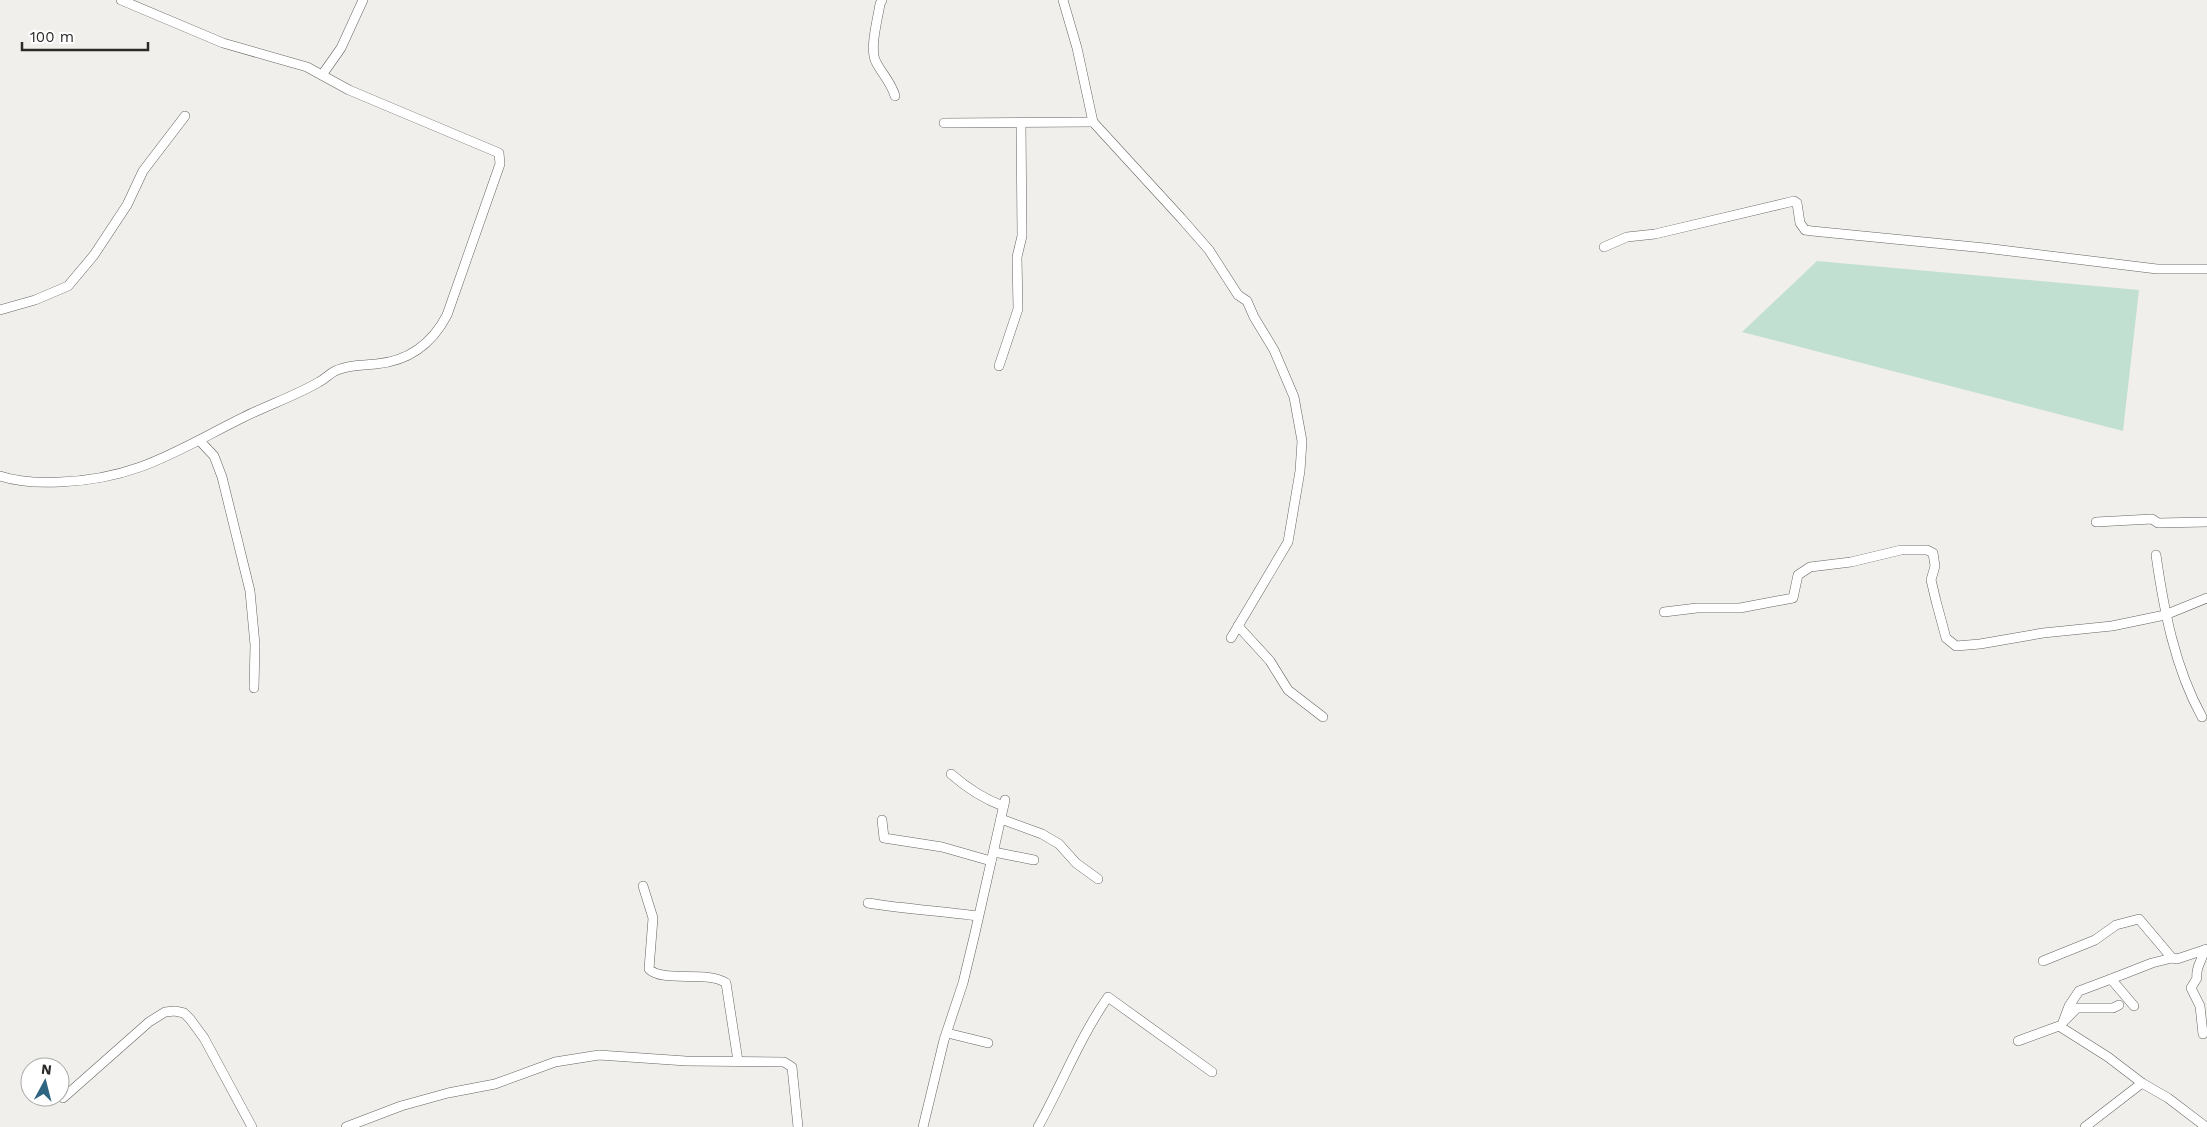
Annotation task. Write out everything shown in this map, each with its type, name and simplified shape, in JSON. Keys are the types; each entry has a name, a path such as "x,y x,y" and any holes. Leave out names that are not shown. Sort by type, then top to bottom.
{"street":[{"path":"0,476 45,482 83,481 118,475 161,460 243,417 320,382 335,371 403,358 425,345 438,332 447,316 500,164 499,153 349,90 299,64 223,43 121,0"},
{"path":"322,75 341,48 363,0"},
{"path":"882,0 873,44 875,61 892,83 895,96"},
{"path":"1063,0 1078,48 1093,122 1182,218 1209,250 1238,295 1247,301 1254,317 1274,350 1294,397 1302,441 1300,471 1288,542 1231,638"},
{"path":"0,310 35,300 68,286 94,255 127,205 143,171 185,116"},
{"path":"944,123 1093,122"},
{"path":"999,366 1018,309 1017,257 1022,236 1021,123"},
{"path":"1604,247 1627,236 1656,234 1794,201 1797,202 1800,223 1805,230 1986,248 2157,269 2207,269"},
{"path":"200,441 214,456 222,477 250,591 255,645 254,688"},
{"path":"2096,522 2152,519 2158,523 2207,522"},
{"path":"1664,612 1697,608 1740,608 1793,598 1798,575 1810,567 1851,562 1901,550 1927,550 1933,553 1935,566 1931,580 1946,638 1956,646 1980,644 2043,633 2112,626 2165,615 2207,598"},
{"path":"2156,555 2165,615 2190,696 2202,717"},
{"path":"1238,626 1270,661 1288,690 1323,717"},
{"path":"923,1127 947,1033 963,982 1004,803 987,800 963,785 951,774"},
{"path":"1000,819 1042,834 1059,844 1076,863 1098,879"},
{"path":"882,820 884,838 992,857 1034,860"},
{"path":"643,886 653,918 650,969 658,975 713,978 726,983 738,1061"},
{"path":"868,903 899,909 941,911 978,916"},
{"path":"2043,961 2095,940 2116,925 2139,919 2172,958"},
{"path":"2061,1024 2078,991 2152,963 2172,958 2177,959 2206,949"},
{"path":"2203,1034 2200,1006 2192,988 2197,978 2196,972 2206,949"},
{"path":"2111,979 2134,1006"},
{"path":"1038,1127 1057,1093 1094,1016 1108,997 1212,1072"},
{"path":"2018,1041 2061,1024 2077,1008 2113,1008 2119,1005"},
{"path":"70,1092 149,1022 166,1012 175,1011 184,1013 204,1038 252,1127"},
{"path":"2061,1024 2108,1056 2142,1083 2168,1098 2206,1127"},
{"path":"947,1033 988,1043"},
{"path":"346,1127 401,1106 495,1084 523,1076 555,1062 599,1054 686,1061 774,1060 784,1062 792,1067 798,1127"},
{"path":"2085,1127 2142,1083"}],"green space":[{"path":"1817,261 2139,290 2123,431 1742,332"}]}
